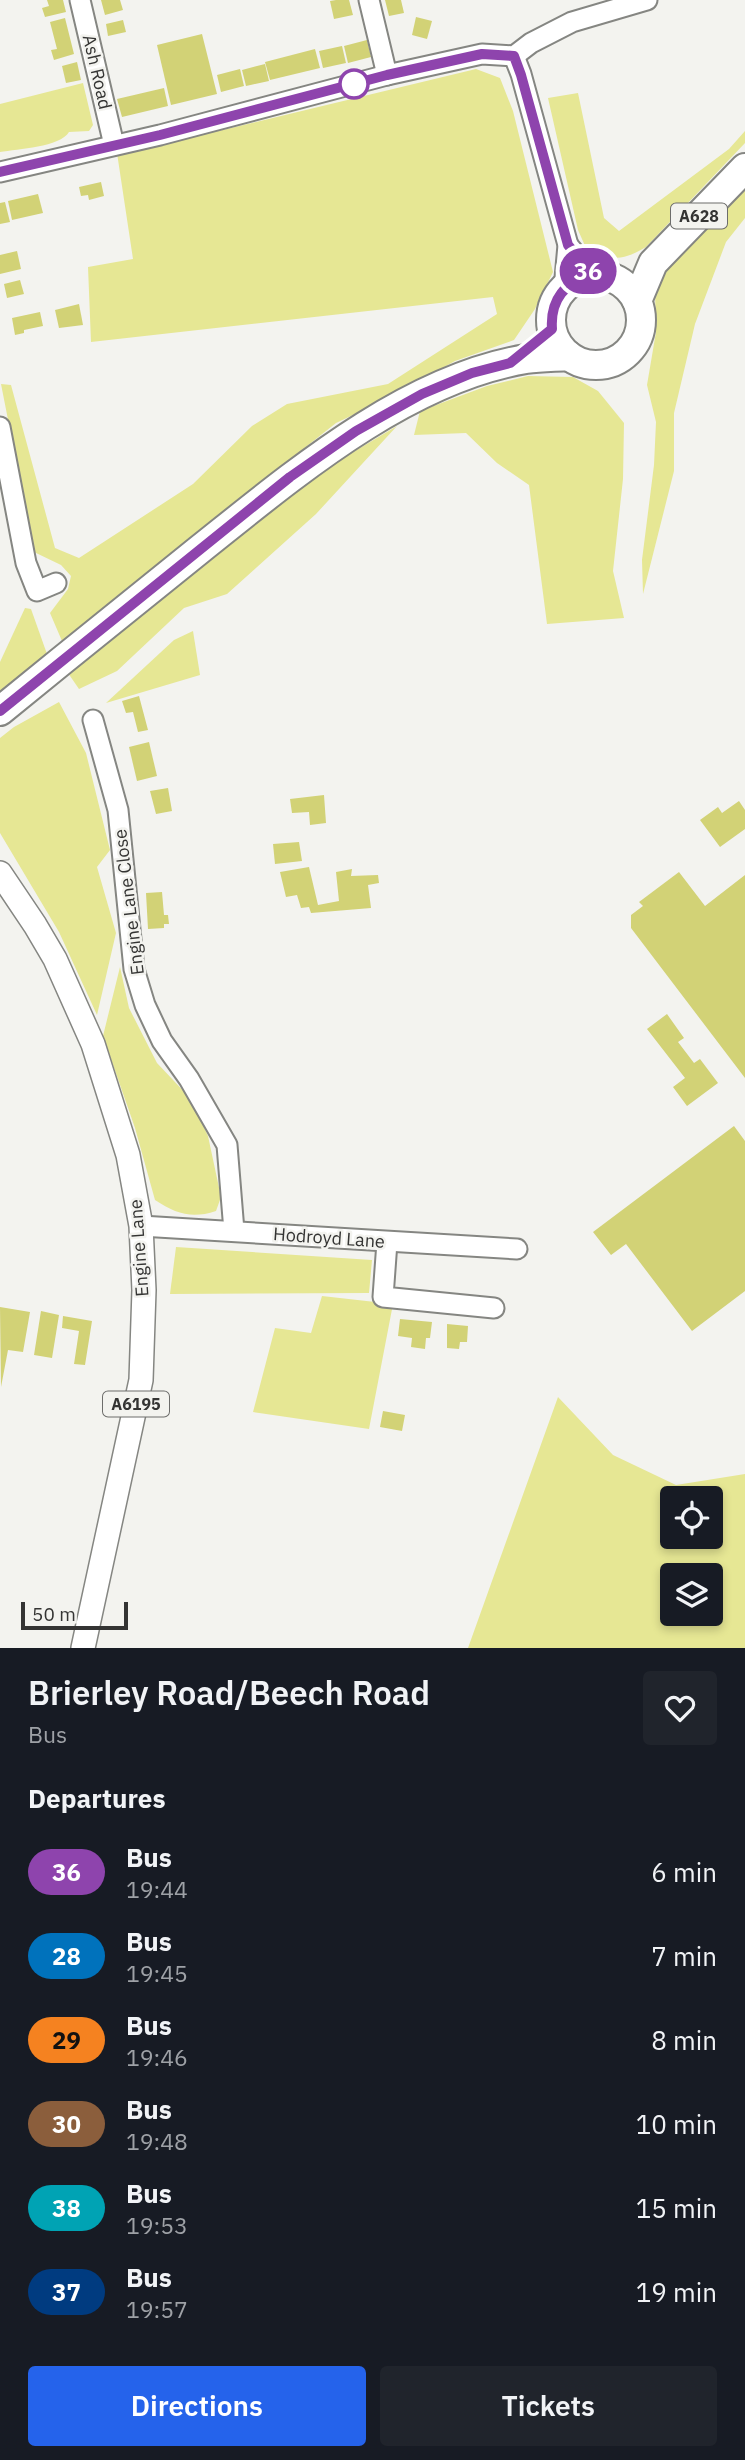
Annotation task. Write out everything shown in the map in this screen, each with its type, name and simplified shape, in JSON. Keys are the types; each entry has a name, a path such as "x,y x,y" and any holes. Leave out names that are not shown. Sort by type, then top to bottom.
{"highway":[{"name":"A628","path":"569,355 590,365 615,361 626,355 639,335 642,323 637,301 653,263 745,168"},
{"path":"569,355 555,339 552,329 553,308 564,289 582,278 636,270 653,263"},
{"path":"600,276 619,281 630,290 637,301"},
{"path":"510,363 552,329"},
{"path":"0,711 290,477 356,431 422,394 472,373 526,359 569,355"}],"main road":[{"name":"Engine Lane","path":"0,873 36,925 55,959 93,1044 128,1155 141,1226 144,1290 141,1380 83,1648"}],"street":[{"name":"Ash Road","path":"80,0 114,145"},
{"path":"369,0 387,75"},
{"path":"0,172 387,75 482,54 514,56 531,43 572,22 647,0"},
{"path":"514,56 568,245 564,289"},
{"path":"568,245 600,276"},
{"path":"0,428 26,563 37,591 56,583"},
{"name":"Engine Lane Close","path":"93,720 118,810 134,970 145,1005 162,1041 189,1079 227,1144 234,1231"},
{"name":"Hodroyd Lane","path":"141,1226 517,1249"},
{"path":"387,1242 383,1297 494,1308"}],"green space":[{"path":"476,69 500,78 513,111 553,272 535,309 514,340 455,361 391,397 336,423 62,641 50,613 68,589 71,576 61,565 34,552 1,384 11,385 55,548 79,558 193,484 252,426 287,404 388,384 497,314 493,297 91,342 88,267 133,259 117,153"},
{"path":"83,83 93,125 89,131 69,132 48,144 0,152 0,104"},
{"path":"578,93 604,218 619,231 729,149 745,131 745,143 646,247 623,257 603,255 586,248 578,230 548,98"},
{"path":"745,188 745,218 726,242 695,324 674,413 674,471 643,594 642,560 654,465 656,422 647,385 656,332 655,291 667,268"},
{"path":"528,376 573,377 598,391 624,423 623,479 613,571 624,618 547,624 529,485 497,463 466,433 414,435 420,411 487,386"},
{"path":"397,426 316,514 227,594 184,608 117,671 79,689 68,673 296,486"},
{"path":"25,608 31,609 47,654 0,693 0,662"},
{"path":"193,631 200,675 106,703 174,640"},
{"path":"59,702 86,753 110,850 97,867 116,933 97,1015 59,932 0,833 0,738"},
{"path":"120,967 129,1008 157,1063 191,1099 208,1136 221,1197 216,1211 199,1215 184,1214 155,1200 135,1128 103,1036"},
{"path":"176,1247 372,1260 369,1293 170,1294"},
{"path":"322,1296 393,1304 369,1429 253,1412 275,1328 311,1333"},
{"path":"558,1397 613,1455 676,1485 745,1474 745,1648 468,1648"}],"building":[{"path":"47,0 63,0 66,12 45,17 42,8 49,6"},
{"path":"101,0 120,0 123,10 105,15"},
{"path":"349,0 353,15 334,19 330,1"},
{"path":"385,0 401,0 404,13 389,16"},
{"path":"416,17 432,21 427,39 412,35"},
{"path":"65,18 74,54 54,60 51,50 57,49 50,22"},
{"path":"123,20 126,32 108,36 106,24"},
{"path":"202,34 217,94 171,105 157,45"},
{"path":"367,40 371,57 348,63 344,46"},
{"path":"342,46 346,63 323,68 319,51"},
{"path":"315,49 320,68 270,80 265,62"},
{"path":"77,62 81,80 66,83 62,66"},
{"path":"265,64 269,81 246,86 242,70"},
{"path":"240,69 244,86 221,92 217,75"},
{"path":"164,88 168,106 122,117 117,99"},
{"path":"101,182 104,196 89,200 88,195 81,196 79,187"},
{"path":"38,194 43,213 12,220 8,201"},
{"path":"5,202 10,222 0,224 0,203"},
{"path":"17,251 21,269 0,274 0,255"},
{"path":"20,280 24,294 7,298 4,284"},
{"path":"79,304 83,325 59,328 55,310"},
{"path":"40,312 43,326 15,335 12,318"},
{"path":"139,696 148,730 138,732 133,712 126,713 122,701"},
{"path":"149,742 157,776 137,781 129,747"},
{"path":"168,788 172,811 156,814 150,791"},
{"path":"324,795 326,823 310,825 309,812 292,813 290,799"},
{"path":"739,801 745,810 745,829 720,847 700,820 718,807 722,813"},
{"path":"299,842 302,861 275,864 273,844"},
{"path":"309,867 318,905 339,901 336,872 352,869 351,876 378,875 379,883 368,885 371,908 311,913 309,907 301,908 297,895 286,897 280,872"},
{"path":"679,872 705,906 745,875 745,1078 631,928 631,915 643,906 639,902"},
{"path":"162,892 164,915 168,915 169,924 164,924 164,928 148,929 146,893"},
{"path":"667,1014 684,1038 678,1042 694,1063 700,1059 718,1083 687,1106 673,1087 685,1078 647,1029"},
{"path":"734,1126 745,1141 745,1291 692,1331 626,1244 611,1255 593,1232"},
{"path":"0,1307 30,1312 23,1352 8,1350 1,1387"},
{"path":"41,1311 59,1315 52,1358 34,1355"},
{"path":"63,1316 92,1321 85,1365 74,1364 79,1331 62,1328"},
{"path":"400,1319 432,1322 425,1349 411,1347 412,1338 398,1336"},
{"path":"447,1324 468,1326 467,1342 460,1342 459,1349 447,1348"},
{"path":"383,1411 405,1415 402,1431 380,1427"}],"bus line":[{"name":"36","path":"0,172 160,135 387,75 482,54 514,56 568,245 593,275 572,282 564,289 553,308 552,329 510,363 472,373 422,394 356,431 290,477 0,711"}]}
